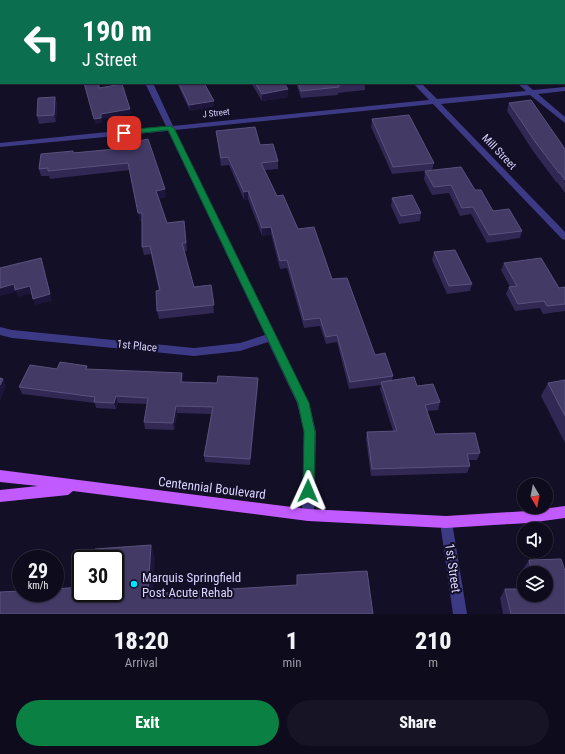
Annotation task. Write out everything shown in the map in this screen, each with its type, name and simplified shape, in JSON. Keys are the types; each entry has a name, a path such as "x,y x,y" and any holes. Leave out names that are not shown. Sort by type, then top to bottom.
{"main road":[{"name":"Centennial Boulevard","path":"0,476 308,515 446,522 528,517 565,512"},
{"path":"0,496 88,487"}],"street":[{"path":"149,84 303,403 310,432 308,515"},
{"name":"Mill Street","path":"418,84 565,237"},
{"path":"522,84 565,121"},
{"name":"J Street","path":"0,145 565,89"},
{"name":"1st Place","path":"0,331 12,334 194,352 240,347 272,337"},
{"name":"1st Street","path":"446,522 460,614"}],"building":[{"path":"84,84 99,84 99,88 122,84 130,109 101,114 101,118 94,119"},
{"path":"179,84 205,84 214,101 189,105"},
{"path":"256,84 285,84 288,89 262,94"},
{"path":"298,84 350,84 338,85 339,87 301,91"},
{"path":"55,97 54,115 37,116 38,98"},
{"path":"531,100 565,149 565,180 536,143 509,103"},
{"path":"409,115 434,163 393,167 372,119"},
{"path":"255,127 260,145 273,144 278,161 261,163 277,196 283,195 298,229 314,227 332,279 347,278 375,355 385,353 393,376 350,382 337,335 326,337 320,318 304,320 287,260 280,261 271,227 262,228 248,191 244,192 228,157 221,158 216,131"},
{"path":"148,139 165,189 156,191 167,223 184,221 186,243 182,243 194,287 211,285 214,305 157,311 156,291 160,290 150,246 142,247 142,213 138,213 128,163 48,171 48,168 39,169 41,154 73,151 73,153 126,148 125,144"},
{"path":"461,167 475,190 481,190 493,211 509,209 522,231 489,235 473,207 462,208 451,185 434,187 425,171"},
{"path":"412,195 421,213 401,216 392,198"},
{"path":"455,250 472,284 449,286 434,252"},
{"path":"41,258 50,294 33,299 30,286 15,290 14,284 0,288 0,268"},
{"path":"541,258 559,288 565,287 565,304 547,306 544,301 518,304 509,287 517,286 504,263"},
{"path":"60,362 87,366 86,369 182,373 181,382 217,383 218,376 258,378 250,459 204,456 213,407 176,406 173,423 144,422 148,398 116,396 114,403 94,402 95,397 19,387 30,365 57,369"},
{"path":"414,377 417,386 433,384 440,402 425,405 435,434 475,433 480,453 467,454 470,466 372,469 367,432 397,431 381,382"},
{"path":"0,378 3,379 0,385"},
{"path":"565,380 565,416 548,383"},
{"name":"Marquis Springfield Post Acute Rehab","path":"151,545 148,594 297,585 297,575 367,571 373,614 0,614 0,592 12,591 12,602 64,602 64,588 72,588 72,602 124,602 124,550 95,549"},
{"path":"561,559 565,571 565,614 511,614 505,589 517,589 517,602 553,602 553,566 530,566 529,560"}],"place":[{"name":"Marquis Springfield Post Acute Rehab","path":"134,584"}],"route":[{"path":"124,133 170,128 303,403 310,432 308,491"}]}
